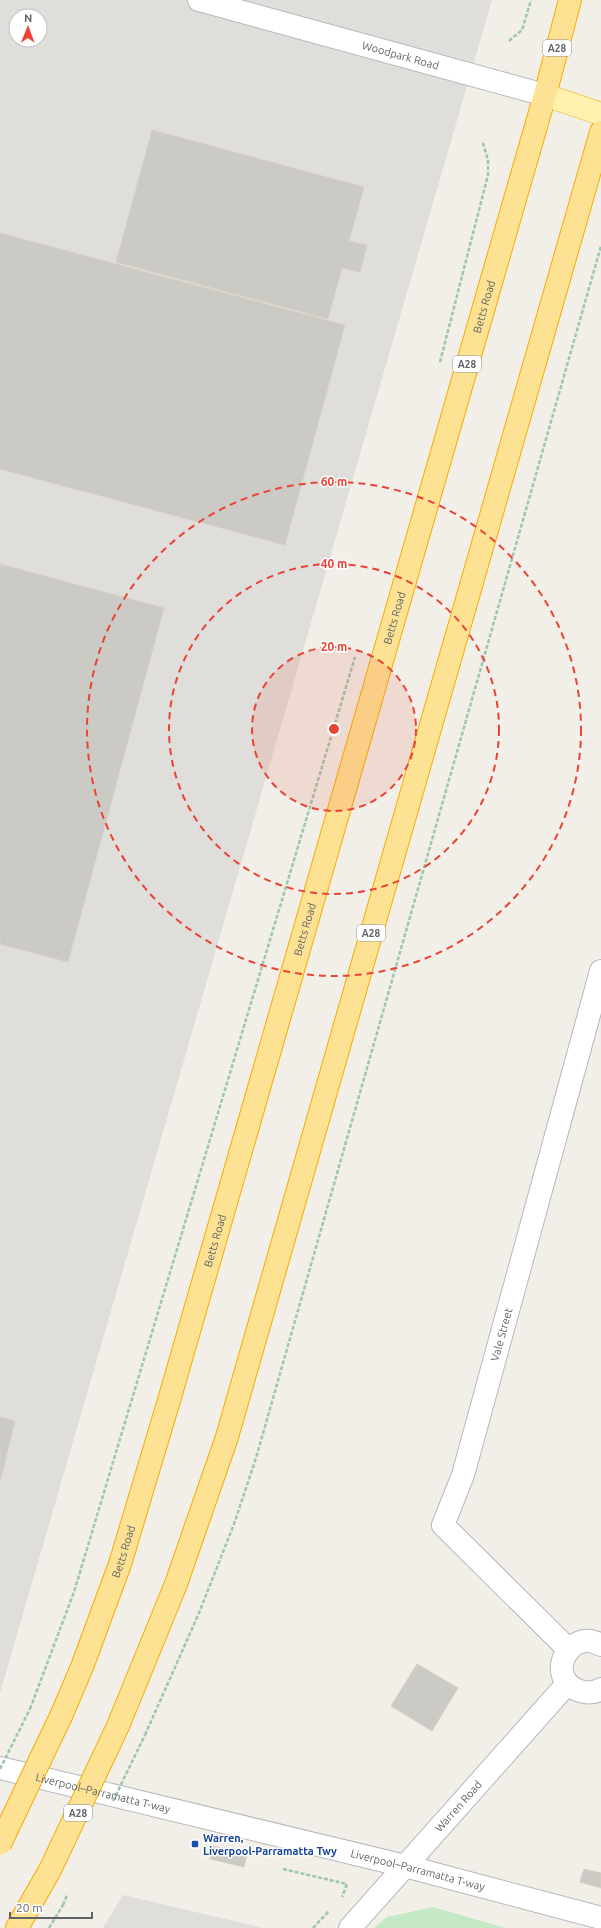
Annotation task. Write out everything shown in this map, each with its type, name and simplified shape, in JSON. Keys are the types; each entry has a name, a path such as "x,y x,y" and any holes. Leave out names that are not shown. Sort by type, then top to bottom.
{"highway":[{"name":"Betts Road","path":"0,1844 29,1786 82,1667 122,1557 545,95 570,0"},
{"name":"A28","path":"17,1928 54,1863 118,1726 176,1584 227,1437 601,132"}],"main road":[{"name":"Woodpark Road","path":"545,95 601,114"}],"street":[{"name":"Woodpark Road","path":"199,0 545,95"},
{"name":"Vale Street","path":"569,1650 443,1525 463,1475 601,971"},
{"path":"601,1645 590,1641 581,1642 566,1653 562,1666 567,1684 584,1692 601,1689"},
{"name":"Warren Road","path":"350,1928 567,1684"},
{"name":"Liverpool–Parramatta T-way","path":"0,1769 405,1866 601,1918"}],"path":[{"path":"509,40 522,30 531,0"},
{"path":"438,366 488,175 488,160 483,143"},
{"path":"145,1735 199,1613 234,1524 256,1458 601,246"},
{"path":"0,1769 30,1709 74,1592 357,649"},
{"path":"283,1869 347,1884 342,1898 337,1903"},
{"path":"49,1928 63,1905"},
{"path":"313,1928 332,1908"}],"shaded area":[{"path":"0,0 492,0 0,1693"},
{"path":"123,1895 264,1928 103,1928"}],"green space":[{"path":"433,1907 505,1928 374,1928 387,1917"}],"building":[{"path":"152,130 364,187 349,241 367,245 360,272 342,268 328,319 116,262"},
{"path":"0,233 345,325 285,545 0,469"},
{"path":"0,564 164,608 68,962 0,944"},
{"path":"0,1417 15,1421 0,1482"},
{"path":"417,1664 458,1688 432,1731 391,1706"},
{"path":"213,1846 247,1854 244,1867 210,1859"},
{"path":"584,1869 601,1873 601,1888 580,1882"}],"place":[{"name":"Warren, Liverpool-Parramatta Twy","path":"195,1844"}]}
